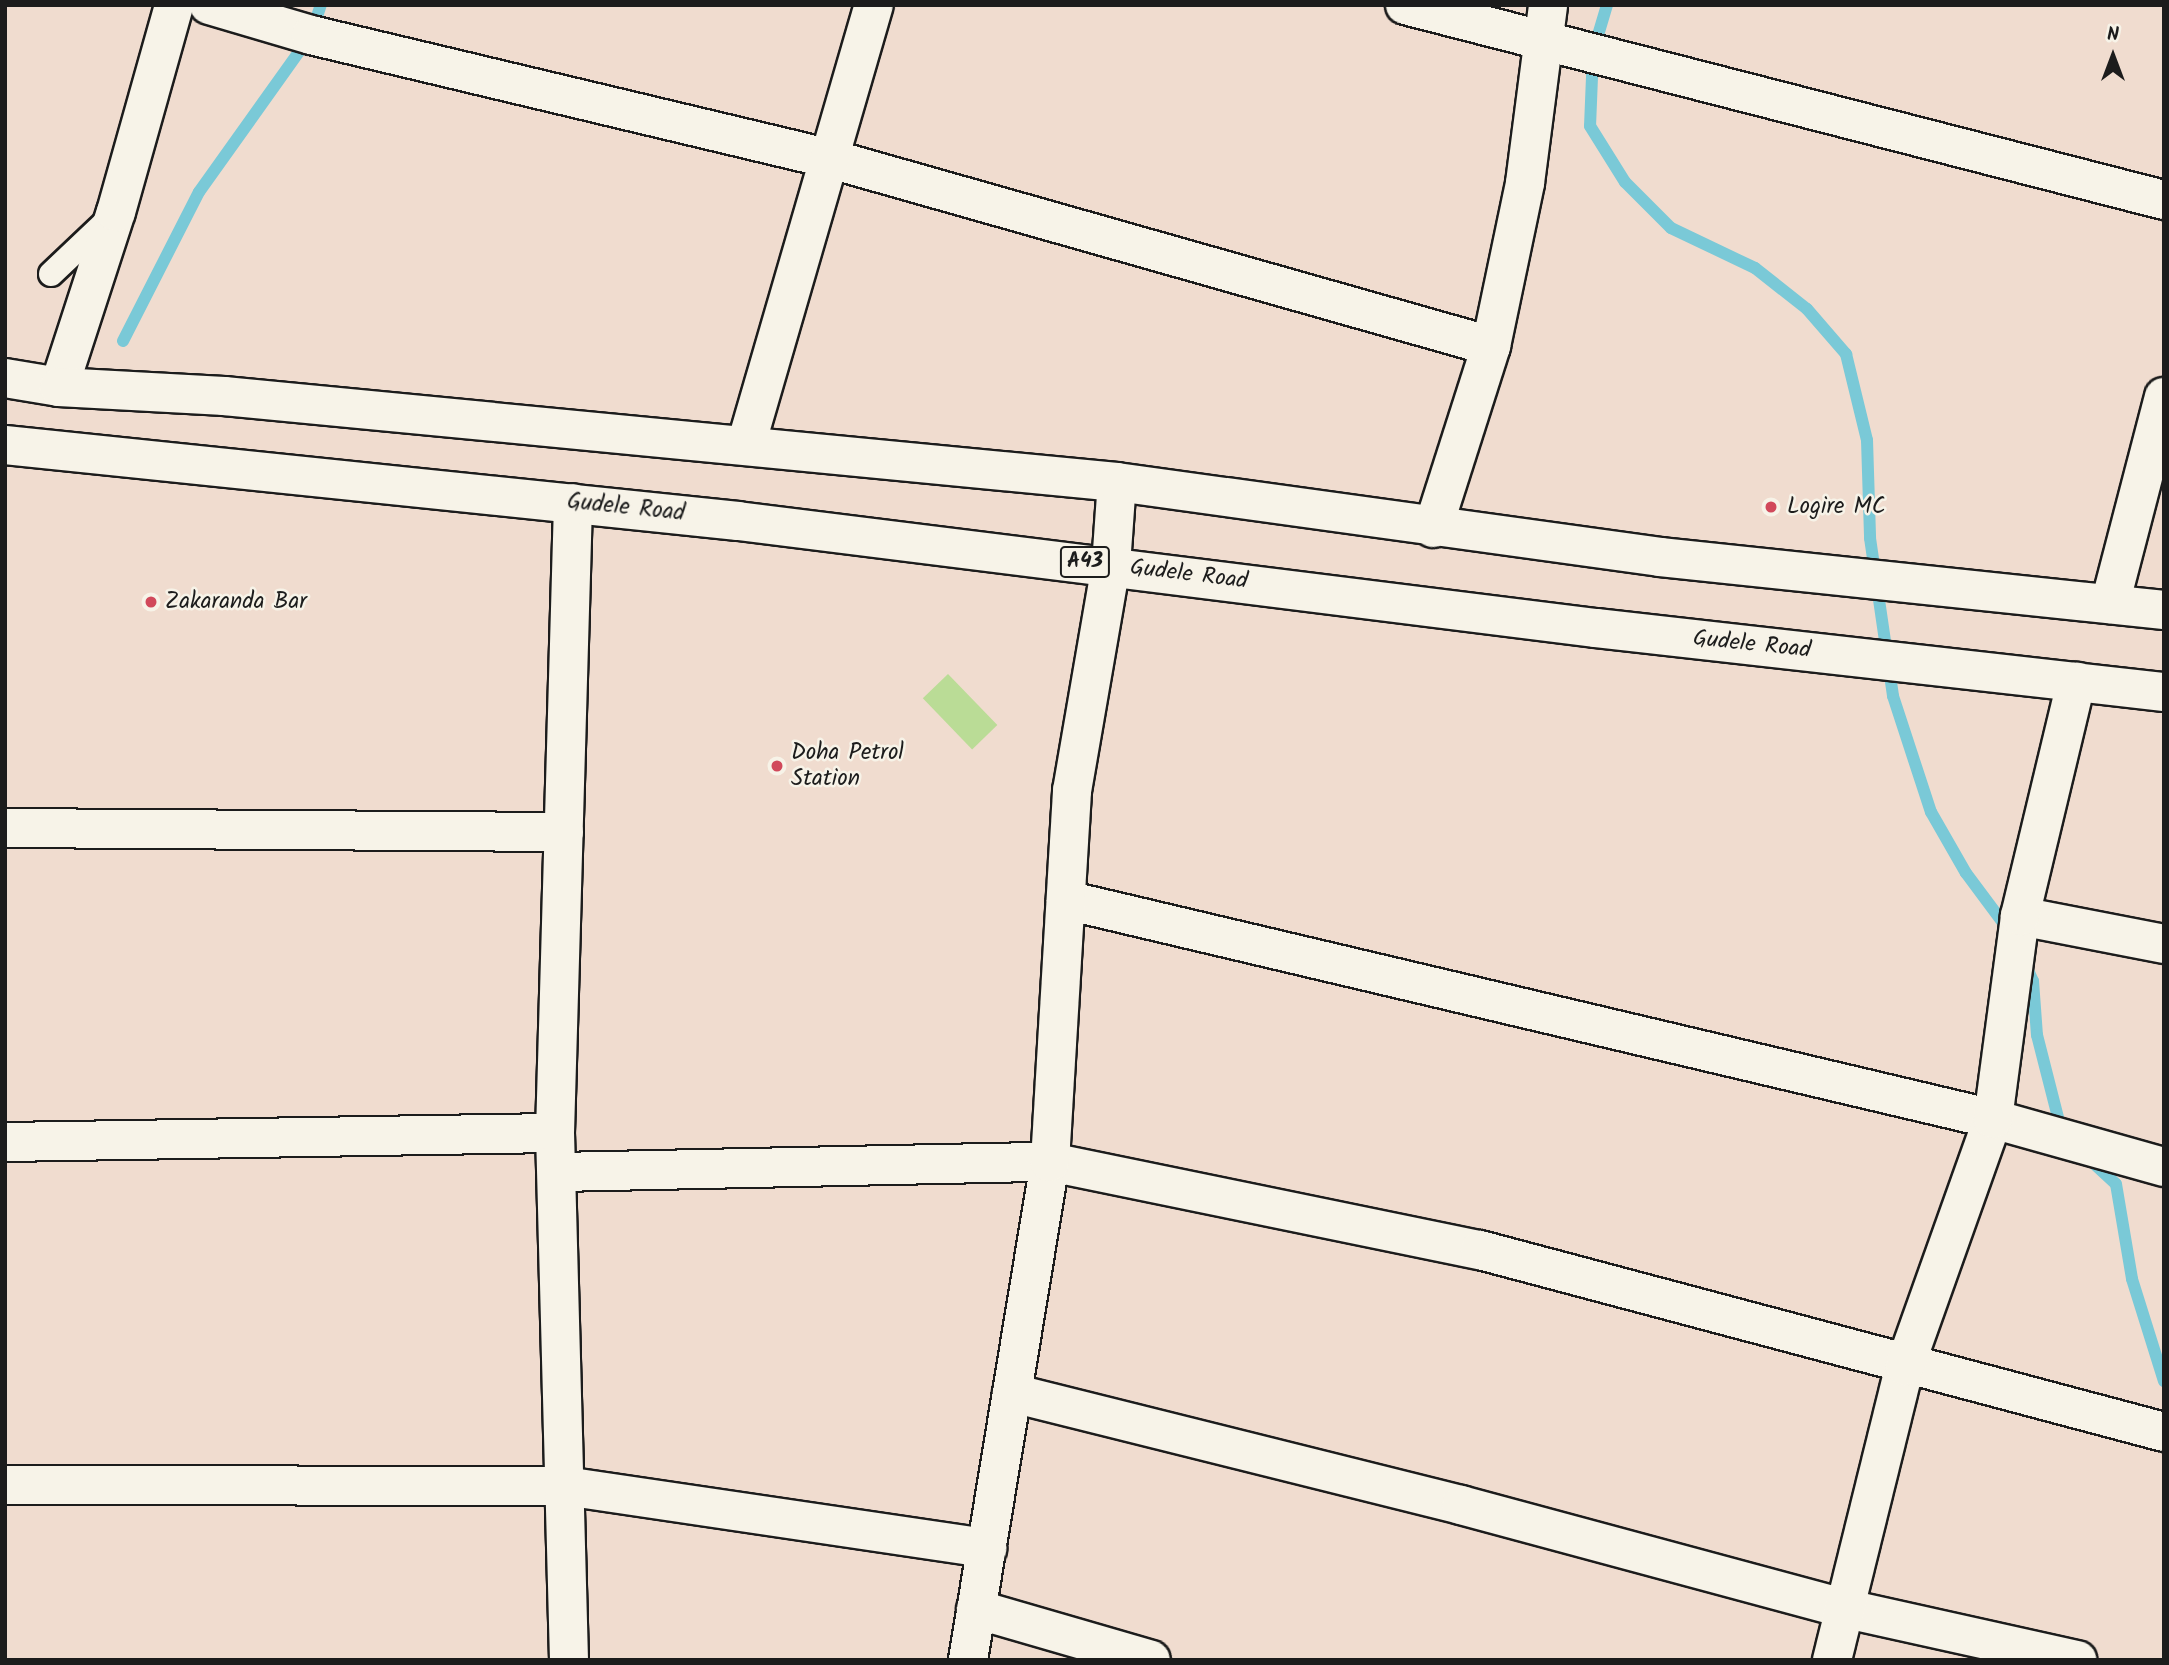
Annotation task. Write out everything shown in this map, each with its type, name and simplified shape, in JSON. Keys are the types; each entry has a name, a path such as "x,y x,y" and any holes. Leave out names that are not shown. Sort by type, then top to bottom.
{"main road":[{"path":"59,387 116,212 174,5"},
{"path":"209,5 311,35 831,159 1491,346"},
{"path":"746,445 874,5"},
{"path":"1405,5 1544,22 2164,200"},
{"path":"1433,528 1491,346 1525,183 1544,22"},
{"path":"5,378 59,387 224,396 1117,482 1433,528 1660,557 2164,610"},
{"path":"2110,604 2164,397"},
{"name":"Gudele Road","path":"5,445 573,503 1111,565 1596,628 2164,692"},
{"path":"968,1660 1050,1162 1072,791 1111,565 1117,482"},
{"path":"569,1660 555,1133 573,503"},
{"path":"1832,1660 1847,1609 1905,1366 1993,1119 2020,916 2076,682"},
{"path":"5,828 564,832"},
{"path":"1066,900 1993,1119 2164,1167"},
{"path":"2020,916 2164,944"},
{"path":"5,1142 555,1133"},
{"path":"558,1172 1050,1162 1480,1250 1905,1366 2164,1432"},
{"path":"1012,1393 1461,1505 1847,1609 2077,1660"},
{"path":"5,1485 565,1486 986,1548"},
{"path":"976,1609 1151,1660"}],"lane":[{"path":"51,274 116,212"}],"green space":[{"path":"948,674 997,725 972,749 923,698"}],"waterway":[{"path":"123,341 199,192 311,35 321,5"},
{"path":"1607,5 1593,52 1590,126 1625,182 1671,228 1755,268 1807,309 1846,354 1867,440 1870,538 1893,696 1931,812 1966,873 2010,932"},
{"path":"2024,961 2033,981 2037,1035 2062,1133"},
{"path":"2088,1158 2116,1184 2132,1279 2164,1381"}],"place":[{"name":"Logire MC","path":"1771,507"},
{"name":"Zakaranda Bar","path":"151,602"},
{"name":"Doha Petrol Station","path":"777,766"}]}
